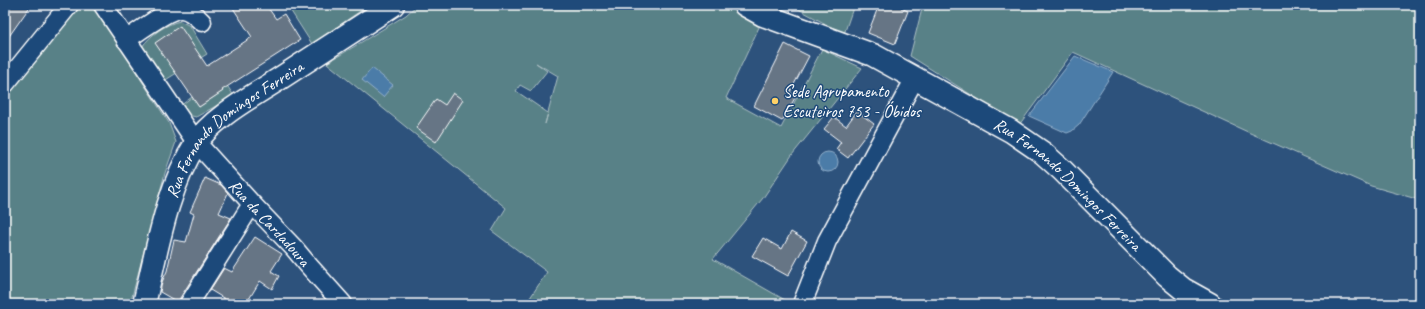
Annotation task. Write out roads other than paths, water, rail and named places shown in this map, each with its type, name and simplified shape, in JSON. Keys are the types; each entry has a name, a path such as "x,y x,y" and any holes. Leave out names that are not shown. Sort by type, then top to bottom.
{"street":[{"path":"5,84 69,5"},
{"name":"Rua da Cardadoura","path":"103,5 196,142 294,248 343,304"},
{"name":"Rua Fernando Domingos Ferreira","path":"144,304 170,200 182,170 196,142 208,129 240,104 393,5"},
{"name":"Rua Fernando Domingos Ferreira","path":"744,5 763,15 873,55 1011,131 1044,154 1166,276 1184,289 1210,304"},
{"path":"126,40 172,10 182,9 191,12 202,22"},
{"path":"802,304 827,241 915,78"},
{"path":"188,304 252,204"}],"water":[{"path":"1075,56 1113,72 1079,125 1067,133 1029,116"},
{"path":"372,68 393,85 383,97 362,80"},
{"path":"828,152 835,155 838,162 835,169 828,172 821,169 818,162 821,155"}],"place":[{"name":"Sede Agrupamento Escuteiros 753 - Óbidos","path":"775,101"}]}
